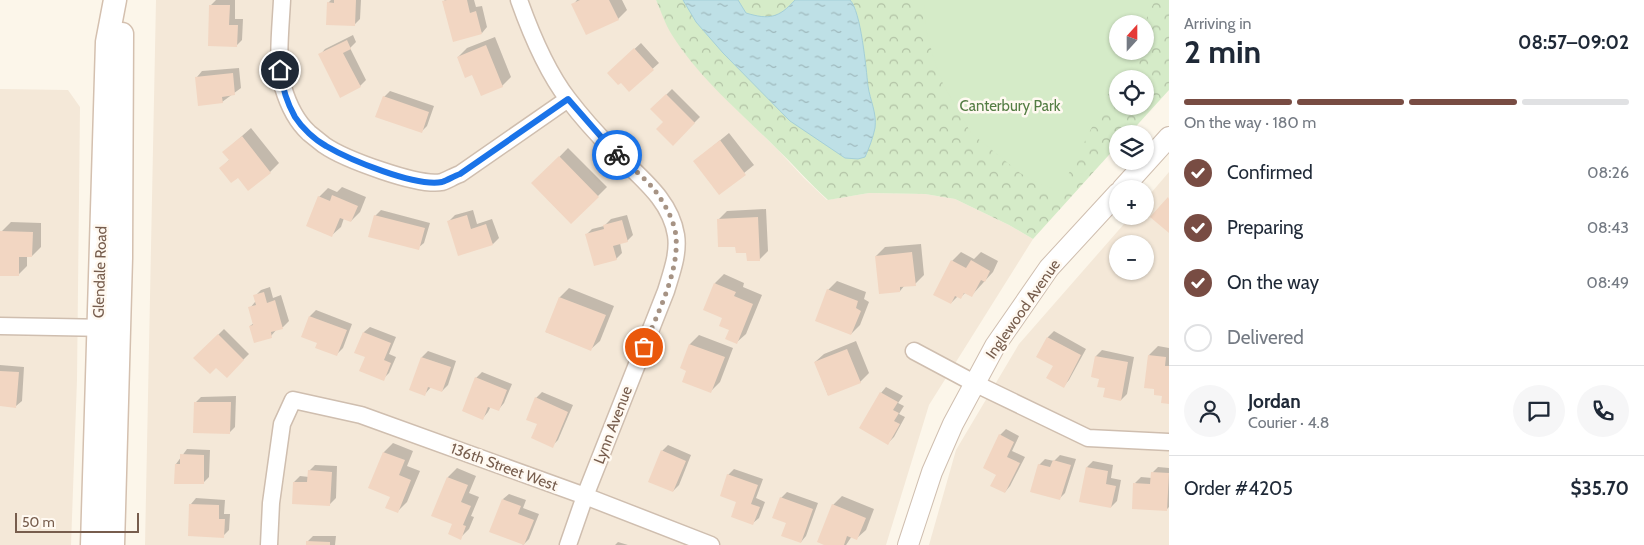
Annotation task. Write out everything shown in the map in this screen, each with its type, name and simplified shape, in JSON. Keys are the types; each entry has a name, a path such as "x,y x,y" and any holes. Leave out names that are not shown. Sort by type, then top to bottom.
{"main road":[{"name":"Glendale Road","path":"113,545 108,328 107,42 115,0"},
{"name":"Glendale Road","path":"92,545 108,328 122,95 120,0"}],"street":[{"path":"282,0 280,70 282,87 296,117 308,132 324,146 398,176 423,182 442,182 460,174 568,99"},
{"name":"Lynn Avenue","path":"519,0 541,52 568,99 611,149 655,191 670,215 676,236 675,263 666,291 585,496 568,545"},
{"path":"1130,180 1169,138"},
{"name":"Inglewood Avenue","path":"908,545 932,472 953,424 994,346 1049,268 1109,203"},
{"path":"0,326 108,328"},
{"path":"914,351 974,383 1088,438 1169,442"},
{"name":"136th Street West","path":"269,545 272,503 282,424 293,400 361,415 585,496 711,545"}],"shaded area":[{"path":"156,0 656,0 672,34 695,66 827,200 869,193 925,194 955,199 1009,225 1033,239 929,405 886,545 145,545"},
{"path":"0,89 68,90 80,107 77,380 71,545 0,545"},
{"path":"1169,172 1169,545 929,545 956,450 1019,344 1109,241 1109,280 1154,280 1154,235 1114,235 1123,225 1154,225 1154,190"}],"green space":[{"name":"Canterbury Park","path":"656,0 1169,0 1169,90 1154,106 1154,70 1109,70 1109,115 1146,115 1137,125 1109,125 1109,155 1033,239 1009,225 955,199 925,194 869,193 828,200 707,80 683,51 665,22"},
{"path":"924,0 1155,0 1148,15 1109,15 1109,60 1126,60 1120,70 1109,70 1109,93 1060,191 1040,184 1020,173 971,133 943,84 934,60 926,29"}],"water":[{"path":"683,0 738,0 746,13 767,17 784,11 795,0 850,0 854,6 860,27 868,86 875,117 874,132 865,157 858,159 845,158 790,121 723,53 696,22"}],"building":[{"path":"334,0 356,0 355,26 326,25 327,2 334,3"},
{"path":"467,0 470,13 476,11 482,34 453,42 442,1"},
{"path":"580,0 609,0 619,20 586,35 571,4"},
{"path":"209,5 230,5 229,25 238,25 237,47 208,46"},
{"path":"347,40 351,49 343,53 361,87 340,98 318,54"},
{"path":"486,45 503,87 481,96 472,75 465,78 457,57"},
{"path":"634,48 654,70 629,92 621,83 618,85 607,73"},
{"path":"233,73 235,95 222,97 223,103 198,106 195,77"},
{"path":"666,94 695,123 673,146 656,129 663,122 650,109"},
{"path":"383,96 429,112 422,133 375,117"},
{"path":"242,136 271,173 248,191 238,178 231,183 219,168 229,160 222,152"},
{"path":"720,140 746,175 719,195 693,161"},
{"path":"559,156 599,197 571,224 531,183"},
{"path":"332,195 358,206 351,222 340,218 332,237 306,226 318,196 330,201"},
{"path":"1168,197 1169,233 1154,220 1154,213"},
{"path":"374,215 425,228 419,250 368,237"},
{"path":"467,215 471,229 486,224 493,245 458,256 447,221"},
{"path":"758,217 760,261 747,261 746,253 736,253 735,247 718,247 717,219"},
{"path":"622,220 628,242 613,246 617,260 594,266 585,234 604,229 603,225"},
{"path":"0,231 33,232 32,257 19,257 19,276 0,276"},
{"path":"912,252 916,286 900,287 900,292 879,294 875,256"},
{"path":"951,260 966,268 971,260 990,271 985,282 981,280 972,297 964,293 961,299 955,296 951,304 933,295"},
{"path":"714,283 736,292 734,296 753,304 737,344 725,339 729,330 719,326 722,318 703,310"},
{"path":"827,289 858,301 856,308 861,311 851,335 815,321"},
{"path":"264,292 267,303 275,300 283,329 271,332 272,338 254,343 249,326 253,325 248,307 256,305 253,295"},
{"path":"559,297 606,315 591,351 545,332"},
{"path":"309,316 347,330 337,356 315,348 317,343 301,337"},
{"path":"363,332 391,343 384,360 391,363 384,381 359,371 365,357 354,353"},
{"path":"218,334 244,360 227,378 216,368 210,374 193,358"},
{"path":"1047,337 1081,355 1064,388 1046,378 1053,366 1036,357"},
{"path":"689,344 725,357 711,393 682,382 686,371 680,368"},
{"path":"847,349 861,383 828,396 814,362"},
{"path":"1148,355 1166,357 1165,366 1169,366 1169,404 1161,403 1162,396 1154,395 1154,389 1144,388"},
{"path":"1095,356 1128,362 1121,401 1103,397 1105,388 1097,387 1099,379 1091,377"},
{"path":"421,357 451,367 442,392 428,387 425,396 409,390"},
{"path":"0,371 19,372 16,408 0,406"},
{"path":"475,377 507,390 499,411 488,407 483,420 462,411"},
{"path":"880,392 898,402 893,410 899,413 894,421 900,424 888,445 859,428"},
{"path":"535,397 568,412 553,448 531,438 537,424 526,420"},
{"path":"194,402 231,402 230,434 193,433"},
{"path":"999,434 1014,442 1007,457 1020,463 1005,493 990,486 996,475 983,468"},
{"path":"661,450 686,461 673,492 648,482"},
{"path":"383,452 405,460 399,475 411,480 398,513 385,508 390,497 368,488"},
{"path":"180,454 204,455 204,484 174,484 175,464 180,464"},
{"path":"1053,460 1071,465 1060,500 1030,492 1038,464 1050,467"},
{"path":"1086,467 1108,471 1106,484 1116,486 1111,508 1079,502"},
{"path":"308,470 332,472 330,506 292,504 293,482 307,482"},
{"path":"1151,472 1169,473 1167,511 1132,509 1133,483 1150,484"},
{"path":"727,474 758,485 751,504 760,507 753,525 731,517 736,502 720,496"},
{"path":"447,477 468,485 461,502 471,506 463,525 466,526 461,540 448,534 452,524 431,516"},
{"path":"780,497 813,509 801,543 781,536 786,523 772,518"},
{"path":"502,499 521,506 518,514 534,520 524,545 489,532"},
{"path":"189,504 219,505 219,519 225,519 224,538 188,536"},
{"path":"832,504 866,518 857,540 847,536 844,545 824,545 817,542"},
{"path":"306,541 330,542 330,545 306,545"}],"way so far":[{"path":"617,155 655,191 670,215 676,236 675,263 644,347"}],"route":[{"path":"280,70 282,87 296,117 308,132 324,146 398,176 423,182 442,182 460,174 568,99 617,155"}]}
